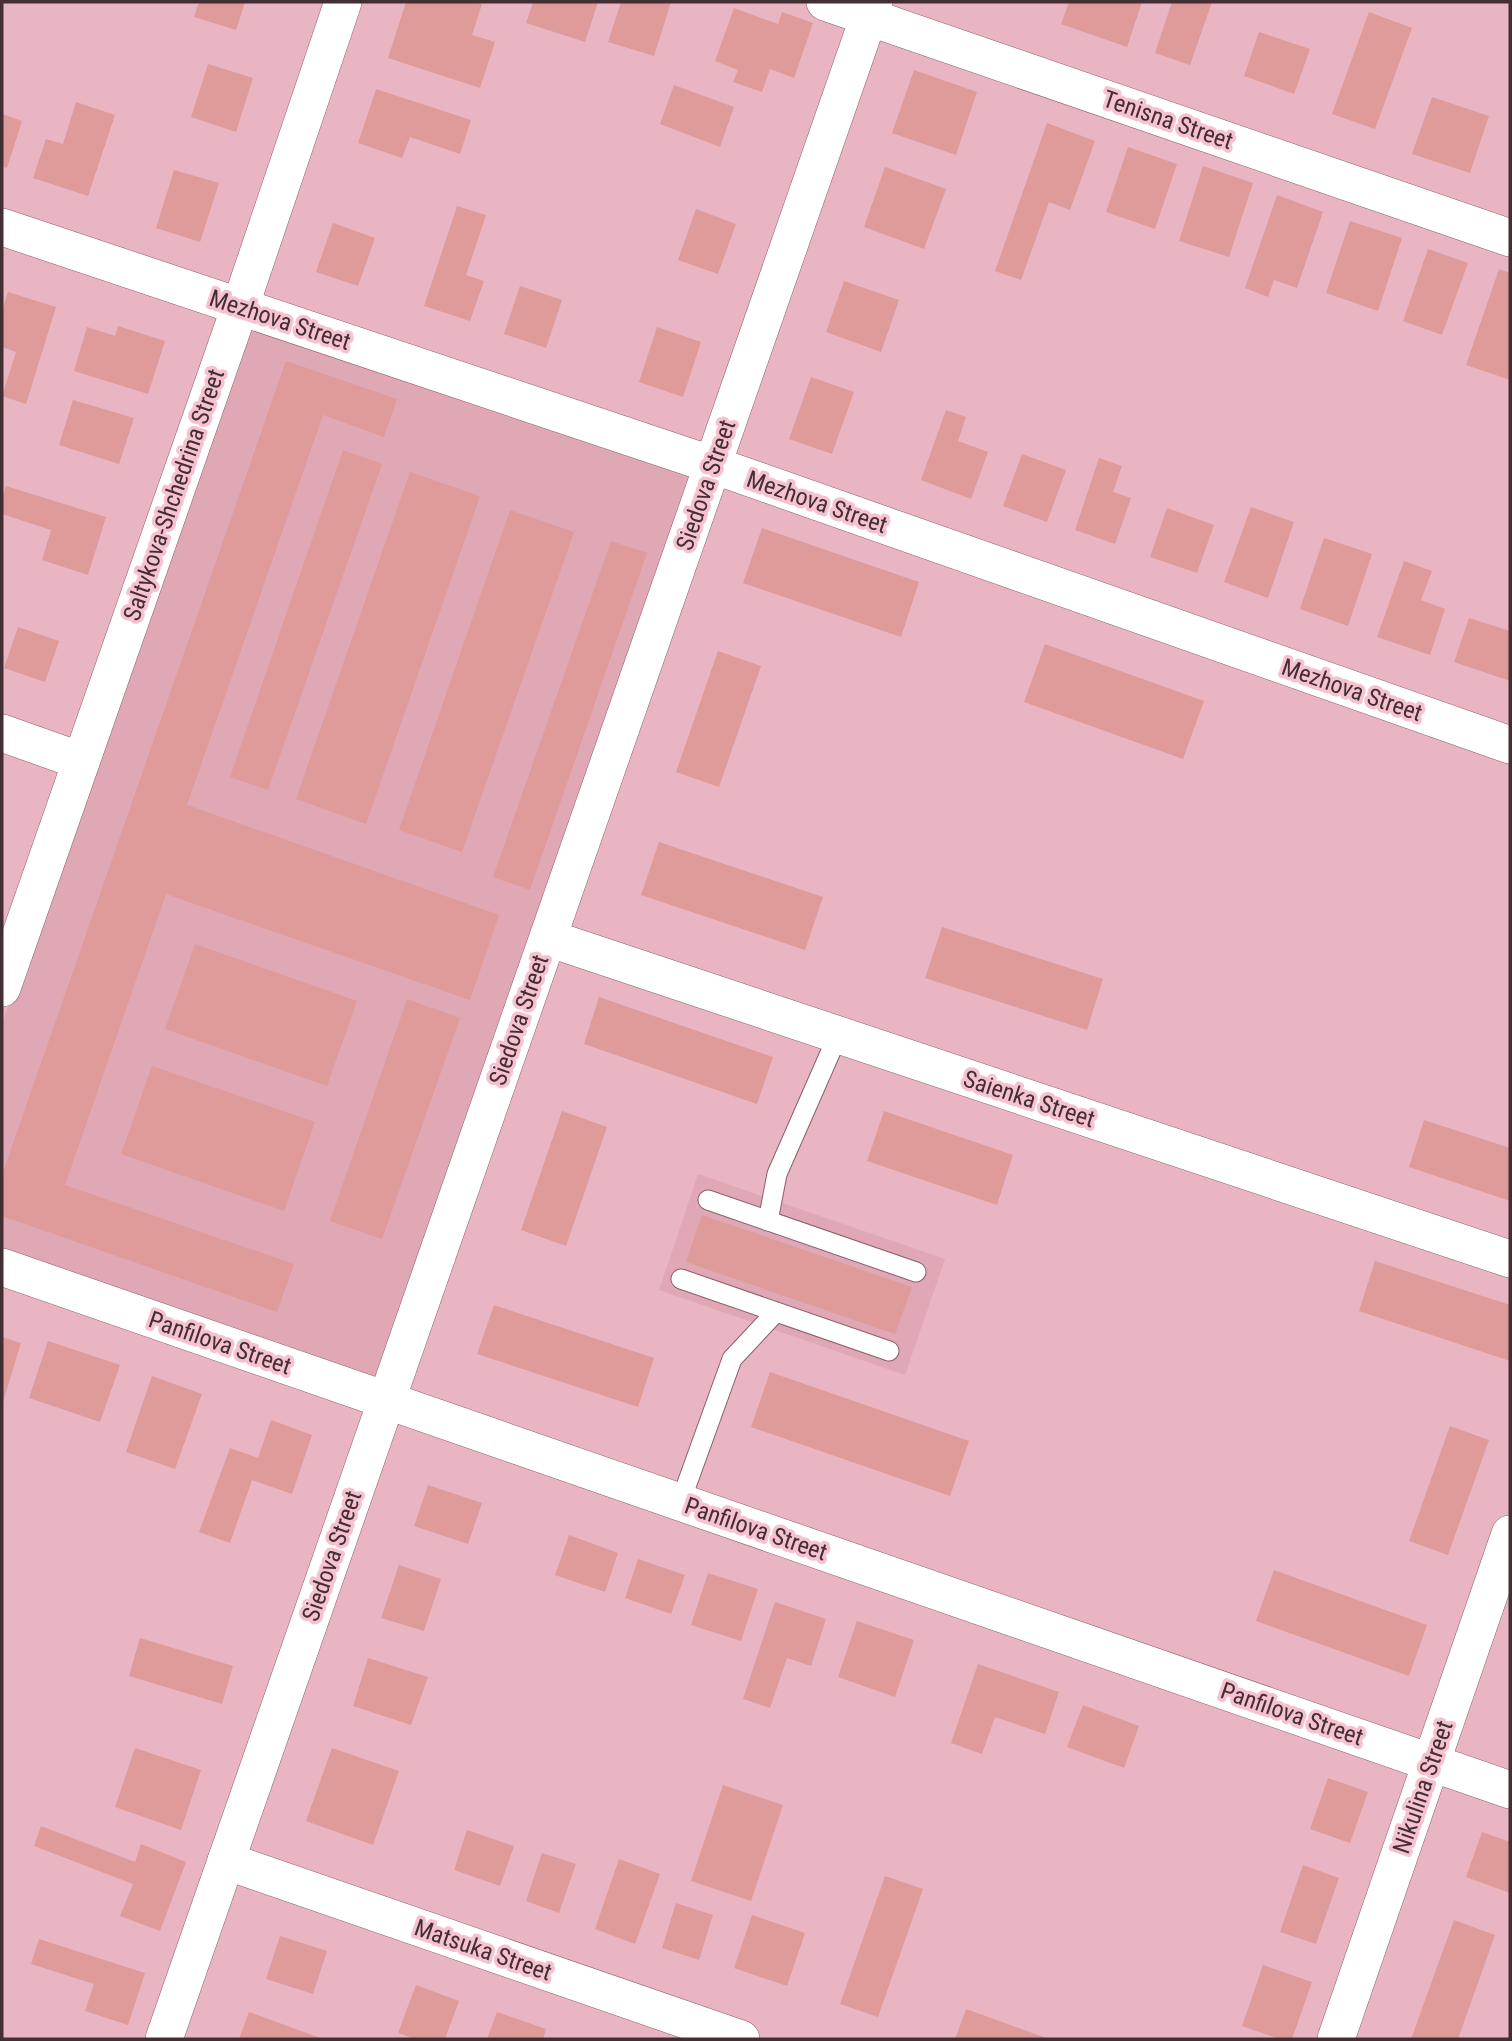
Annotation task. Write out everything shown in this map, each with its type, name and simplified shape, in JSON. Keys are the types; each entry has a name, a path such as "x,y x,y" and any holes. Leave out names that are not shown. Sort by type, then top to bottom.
{"street":[{"name":"Saltykova-Shchedrina Street","path":"2,988 240,307 343,2"},
{"name":"Tenisna Street","path":"825,2 872,9 1510,238"},
{"name":"Siedova Street","path":"164,2039 872,9"},
{"name":"Mezhova Street","path":"2,227 713,465 1510,745"},
{"path":"2,733 81,761"},
{"name":"Saienka Street","path":"548,938 1510,1259"},
{"name":"Panfilova Street","path":"2,1267 1510,1790"},
{"name":"Nikulina Street","path":"1336,2039 1510,1534"},
{"name":"Matsuka Street","path":"226,1861 741,2039"}],"lane":[{"path":"768,1221 778,1174 838,1035"},
{"path":"708,1200 916,1272"},
{"path":"681,1279 889,1351"},
{"path":"680,1503 733,1359 776,1312"}],"shaded area":[{"path":"252,324 694,471 381,1382 2,1252 2,1024"},
{"path":"698,1174 945,1259 905,1375 659,1290"}],"building":[{"path":"199,2 245,2 236,30 194,17"},
{"path":"406,2 482,4 472,35 495,42 480,88 388,58"},
{"path":"533,2 598,2 585,42 526,23"},
{"path":"621,2 671,2 654,56 608,42"},
{"path":"1069,2 1142,2 1127,47 1061,24"},
{"path":"1172,2 1212,2 1190,65 1155,53"},
{"path":"734,8 778,24 782,12 813,23 794,78 770,69 762,92 733,82 738,70 715,61"},
{"path":"1369,12 1412,28 1375,129 1332,114"},
{"path":"1259,32 1310,49 1294,94 1244,76"},
{"path":"208,64 253,78 236,132 191,117"},
{"path":"914,70 977,92 956,155 892,133"},
{"path":"674,85 734,107 720,147 660,124"},
{"path":"376,89 471,120 460,154 410,137 402,158 358,143"},
{"path":"1432,97 1489,116 1470,173 1412,154"},
{"path":"76,102 115,115 88,196 33,178 46,139 63,144"},
{"path":"2,114 22,121 7,168 2,166"},
{"path":"1047,123 1095,141 1070,210 1049,202 1021,280 995,271"},
{"path":"1128,147 1177,164 1155,229 1106,212"},
{"path":"1203,166 1253,183 1229,257 1179,241"},
{"path":"885,167 946,189 924,249 864,227"},
{"path":"174,170 219,183 200,242 156,228"},
{"path":"1277,195 1323,212 1297,288 1274,280 1268,297 1245,288"},
{"path":"457,206 486,215 466,275 484,281 470,321 424,306"},
{"path":"696,209 736,224 718,274 678,260"},
{"path":"1350,221 1402,238 1378,311 1326,293"},
{"path":"333,223 375,238 358,286 316,272"},
{"path":"1428,249 1468,263 1442,335 1403,321"},
{"path":"1499,269 1510,273 1510,380 1466,365"},
{"path":"844,281 899,300 881,352 826,332"},
{"path":"520,286 562,300 546,348 504,334"},
{"path":"8,292 56,307 26,404 2,396 16,352 2,347 2,311"},
{"path":"118,326 165,341 148,394 74,371 87,327 115,336"},
{"path":"657,327 701,342 683,397 639,382"},
{"path":"286,361 397,399 384,437 323,415 187,805 499,915 470,1000 166,894 65,1185 294,1264 277,1312 2,1216 2,1175"},
{"path":"811,377 854,392 832,454 789,439"},
{"path":"73,400 134,418 119,464 59,445"},
{"path":"946,410 966,417 958,441 988,452 971,499 921,480"},
{"path":"343,450 382,464 268,790 230,777"},
{"path":"1022,454 1066,470 1047,522 1003,506"},
{"path":"1099,458 1122,466 1113,492 1131,498 1115,544 1075,530"},
{"path":"410,472 480,496 366,824 296,799"},
{"path":"6,486 106,517 88,575 42,560 51,530 2,514 2,498"},
{"path":"1251,507 1294,522 1268,598 1224,582"},
{"path":"1167,508 1214,525 1197,573 1150,557"},
{"path":"510,510 574,532 462,852 399,830"},
{"path":"762,528 919,582 901,637 743,583"},
{"path":"1324,538 1372,554 1348,626 1300,609"},
{"path":"611,541 647,553 530,890 493,877"},
{"path":"1404,561 1432,571 1421,600 1445,609 1430,655 1377,637"},
{"path":"1469,618 1510,631 1510,681 1454,662"},
{"path":"18,627 59,641 45,682 4,668"},
{"path":"1045,644 1204,701 1183,759 1024,702"},
{"path":"718,651 761,666 719,787 676,772"},
{"path":"659,842 823,897 805,950 641,895"},
{"path":"942,927 1103,979 1087,1030 925,978"},
{"path":"195,944 357,1001 327,1086 165,1029"},
{"path":"599,997 773,1057 757,1104 584,1044"},
{"path":"407,999 460,1018 382,1239 330,1221"},
{"path":"152,1066 315,1122 284,1211 121,1154"},
{"path":"562,1111 607,1127 566,1246 521,1230"},
{"path":"884,1111 1013,1155 997,1205 867,1161"},
{"path":"1424,1120 1510,1148 1510,1201 1409,1167"},
{"path":"702,1215 912,1287 895,1334 686,1262"},
{"path":"1375,1261 1510,1305 1510,1361 1359,1311"},
{"path":"494,1305 654,1358 638,1407 477,1354"},
{"path":"2,1337 21,1343 2,1405"},
{"path":"48,1341 120,1365 100,1422 29,1398"},
{"path":"770,1372 969,1441 950,1496 751,1427"},
{"path":"152,1376 202,1394 175,1469 126,1452"},
{"path":"271,1420 312,1435 292,1494 252,1480 230,1543 199,1532 230,1448 258,1458"},
{"path":"1450,1426 1489,1440 1448,1555 1409,1541"},
{"path":"428,1485 482,1503 468,1544 414,1526"},
{"path":"569,1535 618,1553 605,1592 555,1575"},
{"path":"638,1559 685,1575 671,1614 625,1598"},
{"path":"399,1565 441,1579 424,1631 381,1618"},
{"path":"1274,1570 1427,1625 1409,1676 1256,1621"},
{"path":"708,1573 758,1589 741,1641 691,1625"},
{"path":"775,1602 826,1619 811,1666 787,1658 770,1708 743,1699"},
{"path":"857,1621 914,1640 895,1697 838,1677"},
{"path":"140,1638 233,1666 222,1704 129,1676"},
{"path":"368,1658 428,1677 411,1725 353,1706"},
{"path":"978,1664 1059,1692 1045,1734 995,1717 982,1754 951,1743"},
{"path":"1083,1705 1139,1726 1124,1768 1067,1747"},
{"path":"135,1748 201,1770 181,1830 115,1807"},
{"path":"332,1748 399,1771 373,1845 306,1821"},
{"path":"1328,1778 1368,1792 1350,1843 1310,1829"},
{"path":"723,1785 783,1805 751,1901 691,1881"},
{"path":"41,1826 135,1862 141,1844 186,1862 160,1931 120,1916 133,1884 34,1846"},
{"path":"467,1830 514,1846 500,1886 454,1870"},
{"path":"1482,1832 1510,1842 1510,1893 1466,1877"},
{"path":"542,1853 576,1864 559,1913 526,1901"},
{"path":"619,1859 660,1874 635,1944 595,1929"},
{"path":"1303,1865 1339,1878 1316,1944 1280,1932"},
{"path":"885,1876 923,1889 878,2017 840,2004"},
{"path":"676,1903 713,1915 699,1960 662,1948"},
{"path":"752,1915 805,1933 787,1986 734,1968"},
{"path":"1454,1920 1495,1935 1458,2039 1411,2039"},
{"path":"280,1936 327,1951 313,1994 266,1979"},
{"path":"39,1939 145,1973 128,2025 85,2011 94,1984 31,1964"},
{"path":"1263,1965 1312,1982 1292,2039 1279,2039 1242,2026"},
{"path":"416,1985 459,2001 445,2039 415,2039 398,2033"},
{"path":"966,2009 1049,2039 955,2039"},
{"path":"249,2012 323,2039 239,2039"},
{"path":"497,2012 546,2029 543,2039 487,2039"}]}
